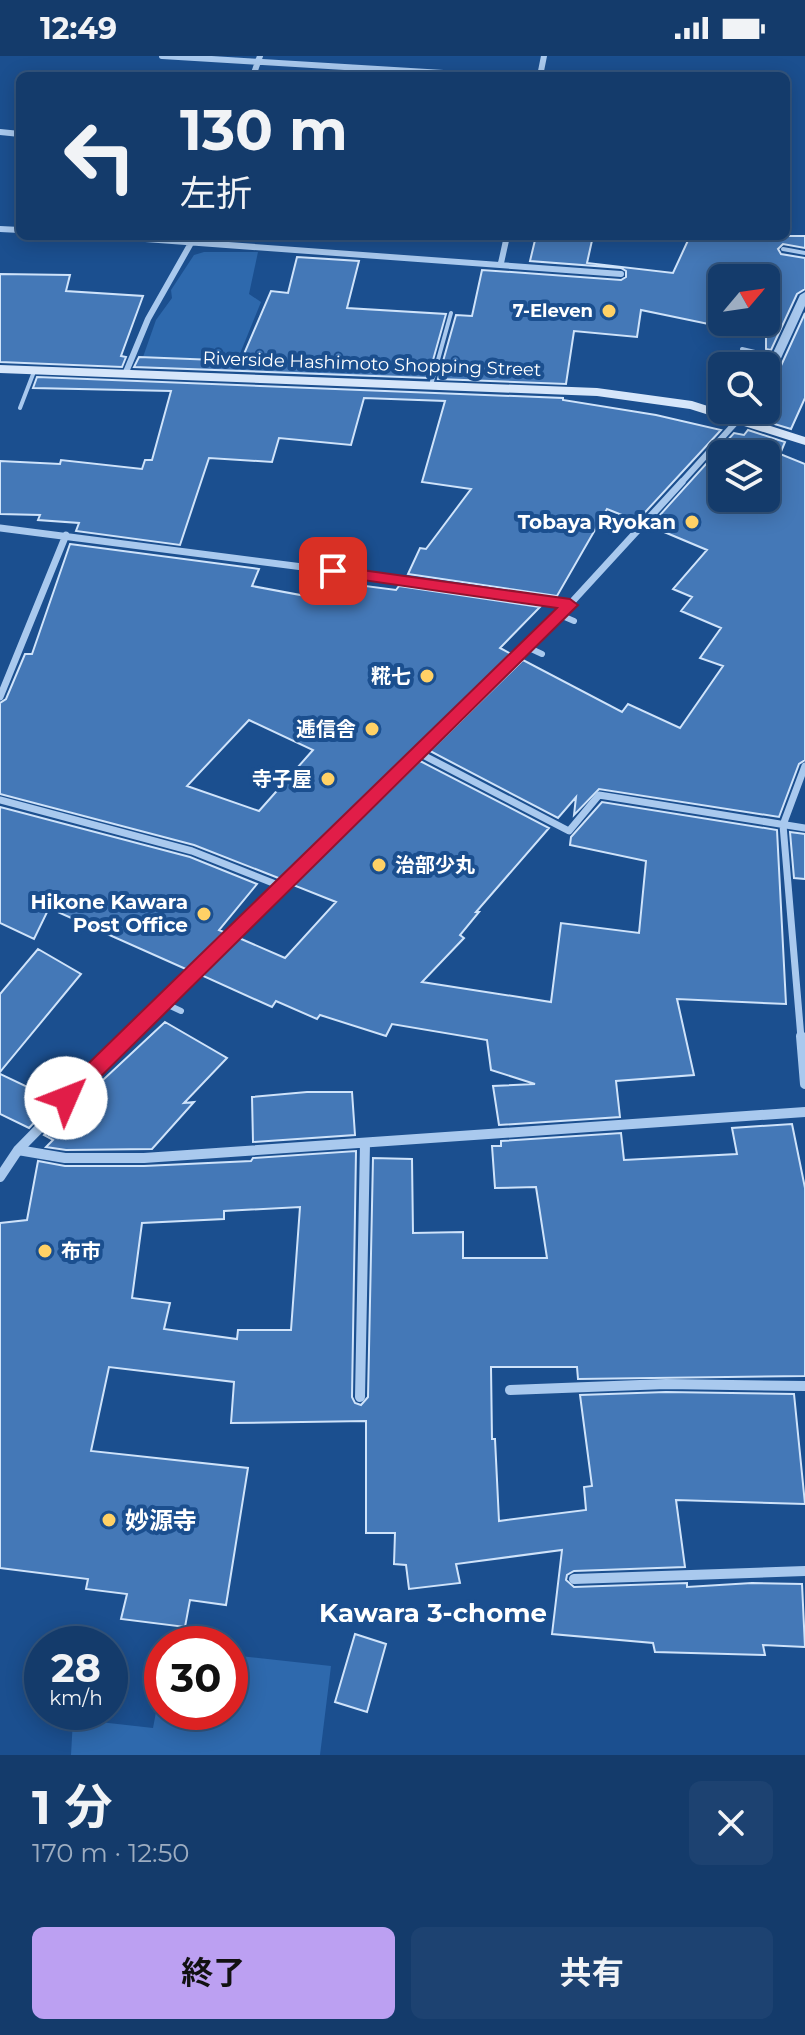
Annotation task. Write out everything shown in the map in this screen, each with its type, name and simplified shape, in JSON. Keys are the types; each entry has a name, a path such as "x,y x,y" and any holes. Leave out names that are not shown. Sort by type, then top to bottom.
{"main road":[{"name":"Riverside Hashimoto Shopping Street","path":"0,369 597,392 708,408"},
{"name":"Riverside Hashimoto Shopping Street","path":"764,424 805,441"}],"street":[{"path":"162,56 259,59 438,72"},
{"path":"126,372 148,319 193,240"},
{"path":"200,240 621,274"},
{"path":"501,263 506,240"},
{"path":"779,352 805,295"},
{"path":"0,1177 18,1150 66,1098 570,605 734,424"},
{"path":"0,528 570,605"},
{"path":"0,697 66,535"},
{"path":"419,753 569,831 599,795 805,828"},
{"path":"805,766 783,825 805,1084"},
{"path":"0,800 192,851 283,887"},
{"path":"18,1150 65,1158 108,1159 805,1112"},
{"path":"360,1397 365,1143"},
{"path":"510,1390 666,1384 805,1386"},
{"path":"574,1579 805,1571"}],"lane":[{"path":"783,249 805,253"},
{"path":"168,267 178,268"},
{"path":"431,385 451,313"},
{"path":"742,349 755,352"},
{"path":"20,408 35,369"},
{"path":"560,615 574,621"},
{"path":"527,647 542,654"},
{"path":"164,1003 181,1011"}],"shaded area":[{"path":"204,252 258,252 249,294 261,302 237,361 143,357 156,320 172,298 171,290 194,255"},
{"path":"248,1657 331,1666 320,1755 71,1755 72,1730 128,1730 128,1725 144,1727 144,1730 248,1730"}],"building":[{"path":"790,236 805,236 805,248 783,244 778,249 781,254 805,258 805,289 797,294 780,331 780,264 708,264 708,324 641,310 637,337 574,331 566,384 438,379 456,315 472,316 482,270 621,280 626,277 626,271 621,268 530,261 535,240 592,240 587,263 673,273 688,240 790,240"},
{"path":"297,257 359,261 347,308 446,314 428,378 134,367 139,357 241,361 271,291 288,293"},
{"path":"0,274 70,275 66,291 143,296 121,356 126,357 122,367 0,362"},
{"path":"805,313 805,398 791,429 774,424 780,424 780,368"},
{"path":"766,336 778,336 771,350 766,349"},
{"path":"37,377 563,398 721,430 708,440 708,444 637,521 607,509 557,596 408,574 420,548 426,549 471,489 422,482 445,401 364,398 351,445 279,438 272,462 209,458 180,545 76,531 79,523 38,520 40,515 0,514 0,461 60,464 61,460 142,469 145,460 152,460 171,391 33,388"},
{"path":"748,430 779,440 728,440 734,433 744,435"},
{"path":"780,454 805,464 805,760 799,764 779,817 599,789 574,815 576,797 558,818 430,751 523,660 622,712 628,704 680,728 723,666 700,658 721,628 681,611 692,597 673,589 707,550 650,526 708,462 708,512 780,512"},
{"path":"70,544 259,569 252,586 322,599 327,581 396,590 399,586 540,607 500,648 511,654 281,879 194,845 0,794 0,703 6,699 25,654 32,654","holes":["249,720 313,750 259,811 187,786"]},
{"path":"420,761 549,828 476,912 479,912 460,935 464,938 422,982 551,1002 561,923 639,933 646,861 570,845 571,837 602,802 777,830 786,1004 677,999 694,1075 616,1081 620,1117 499,1125 493,1086 535,1084 491,1070 487,1040 392,1024 386,1036 320,1015 317,1019 276,1001 272,1007 201,975 239,938 285,958 336,902 293,885"},
{"path":"0,807 190,857 257,884 219,930 226,933 188,970 49,908 34,939 0,923"},
{"path":"790,832 805,834 805,879 794,878"},
{"path":"38,949 81,974 0,1072 0,994"},
{"path":"165,1022 227,1058 184,1103 194,1102 152,1149 66,1150 46,1147 53,1140 44,1135"},
{"path":"0,1074 55,1100 29,1128 0,1114"},
{"path":"352,1092 355,1135 253,1142 252,1097"},
{"path":"792,1124 805,1188 805,1376 578,1379 577,1367 491,1367 492,1439 495,1439 499,1521 586,1510 584,1487 592,1486 580,1395 666,1392 794,1394 805,1504 676,1500 685,1567 574,1571 567,1575 566,1580 574,1587 687,1583 687,1587 802,1584 805,1647 763,1645 765,1655 655,1652 653,1643 552,1634 562,1550 456,1564 460,1583 409,1589 406,1565 394,1564 395,1533 366,1533 366,1421 231,1423 234,1382 109,1367 91,1451 248,1468 226,1605 190,1600 185,1626 121,1619 127,1594 86,1589 88,1579 0,1568 0,1223 27,1220 38,1161 65,1166 144,1166 251,1161 253,1158 356,1151 352,1397 355,1403 361,1405 368,1397 373,1158 412,1159 413,1233 463,1232 463,1258 547,1258 536,1187 495,1188 492,1146 501,1146 501,1141 621,1133 624,1160 737,1154 732,1128","holes":["300,1207 291,1330 238,1330 237,1339 164,1329 170,1303 132,1298 142,1223 224,1219 224,1211"]},
{"path":"355,1634 386,1644 367,1712 335,1702"}],"place":[{"name":"7-Eleven","path":"609,311"},
{"name":"Tobaya Ryokan","path":"692,522"},
{"name":"糀七","path":"427,676"},
{"name":"逓信舎","path":"372,729"},
{"name":"寺子屋","path":"328,779"},
{"name":"治部少丸","path":"379,865"},
{"name":"Hikone Kawara Post Office","path":"204,914"},
{"name":"布市","path":"45,1251"},
{"name":"妙源寺","path":"109,1520"}],"district":[{"name":"Kawara 3-chome","path":"433,1613"}],"route":[{"path":"66,1098 570,605 333,571"}]}
